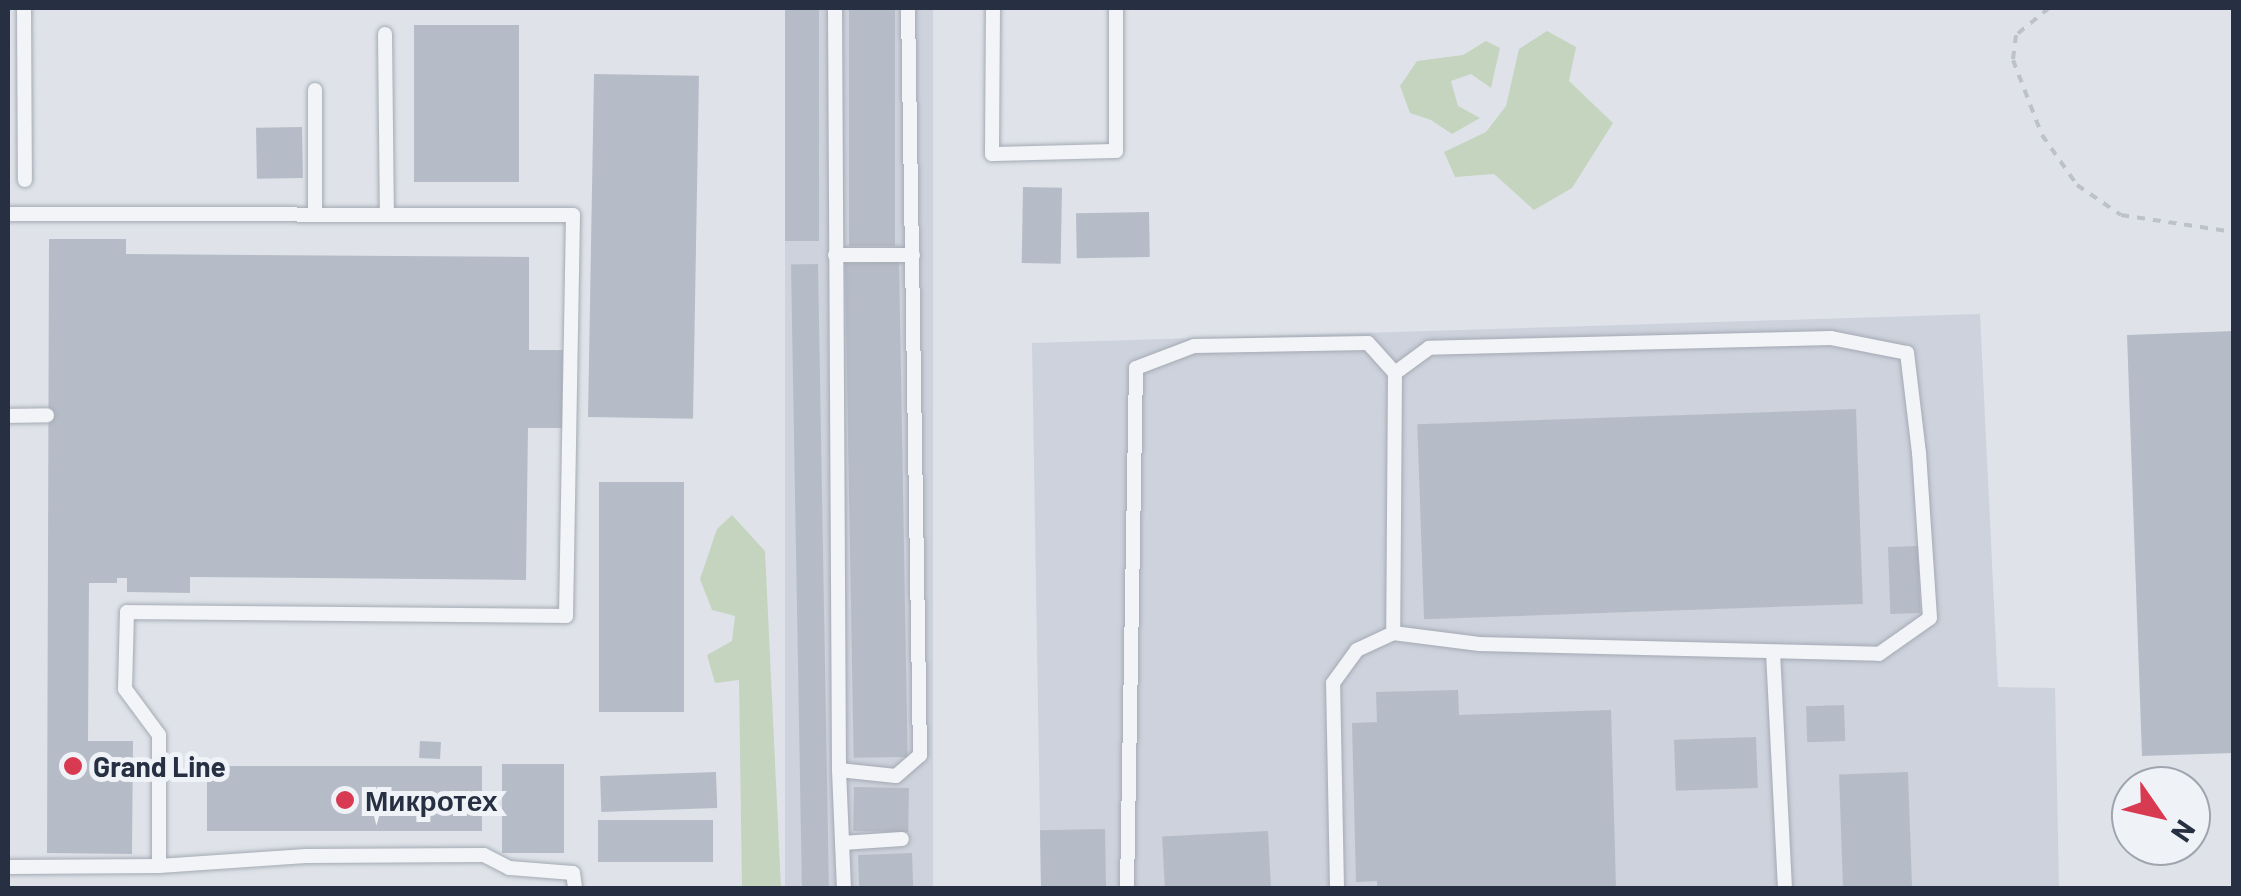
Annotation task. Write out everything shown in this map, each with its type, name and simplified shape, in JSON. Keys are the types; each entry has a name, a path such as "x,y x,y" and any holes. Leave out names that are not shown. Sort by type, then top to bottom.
{"lane":[{"path":"24,8 25,180"},
{"path":"834,8 839,770 844,888"},
{"path":"839,770 896,776 920,755 908,8"},
{"path":"993,8 992,154 1116,151 1116,8"},
{"path":"385,34 387,213"},
{"path":"314,90 315,214"},
{"path":"8,214 573,215 566,616 127,612 125,689 160,735 159,866"},
{"path":"835,255 913,255"},
{"path":"1337,888 1334,683 1357,650 1393,633 1480,644 1879,654 1930,618 1919,453 1907,353 1831,338 1428,348 1395,373"},
{"path":"1126,888 1136,368 1194,346 1368,343 1395,373 1393,633"},
{"path":"8,416 47,415"},
{"path":"1772,652 1785,888"},
{"path":"842,843 902,839"},
{"path":"8,866 159,866 306,856 484,855 509,868 573,873 575,888"}],"path":[{"path":"2049,8 2016,34 2012,60 2042,135 2078,185 2121,216 2234,232"}],"shaded area":[{"path":"785,8 933,8 933,888 785,888"},
{"path":"1980,314 1998,687 2055,688 2059,888 1041,888 1032,343"}],"green space":[{"path":"1547,31 1576,47 1569,81 1613,123 1572,188 1534,210 1494,174 1455,177 1444,152 1486,132 1506,106 1519,49"},
{"path":"1486,41 1500,48 1491,88 1471,74 1451,81 1458,106 1480,118 1452,134 1431,120 1410,113 1400,86 1417,61 1463,55"},
{"path":"732,515 765,551 781,888 742,888 739,680 715,683 707,655 732,641 735,616 712,610 700,579 717,529"}],"building":[{"path":"785,8 819,8 819,241 785,241"},
{"path":"849,8 895,8 895,246 849,246"},
{"path":"414,25 519,25 519,182 414,182"},
{"path":"594,74 699,76 693,419 588,417"},
{"path":"302,127 303,178 257,179 256,128"},
{"path":"1023,187 1062,188 1061,264 1022,263"},
{"path":"1149,212 1150,257 1077,258 1076,213"},
{"path":"49,239 126,239 126,254 529,257 529,350 563,350 562,428 528,428 526,580 190,577 190,593 127,592 127,578 117,578 117,583 89,583 88,741 133,741 132,854 47,853"},
{"path":"899,262 908,757 854,758 845,263"},
{"path":"791,264 818,264 829,888 802,888"},
{"path":"2234,331 2234,753 2142,756 2127,335"},
{"path":"1856,409 1863,604 1424,619 1417,424"},
{"path":"599,482 684,482 684,712 599,712"},
{"path":"1918,546 1920,613 1890,614 1888,547"},
{"path":"1458,690 1459,715 1611,710 1616,888 1377,888 1377,881 1356,882 1352,723 1377,722 1376,692"},
{"path":"1844,705 1845,741 1807,742 1806,706"},
{"path":"1756,737 1758,788 1676,791 1674,740"},
{"path":"420,741 441,742 440,759 419,758"},
{"path":"502,764 564,764 564,853 502,853"},
{"name":"Микротех","path":"207,766 482,766 482,831 207,831"},
{"path":"716,772 717,808 601,812 600,776"},
{"path":"1908,772 1912,888 1843,888 1839,774"},
{"path":"854,787 909,788 908,832 853,831"},
{"path":"598,820 713,820 713,862 598,862"},
{"path":"1105,829 1106,888 1041,888 1040,830"},
{"path":"1268,831 1271,888 1165,888 1162,837"},
{"path":"912,853 913,888 859,888 858,855"}],"place":[{"name":"Grand Line","path":"73,766"},
{"name":"Микротех","path":"345,800"}]}
